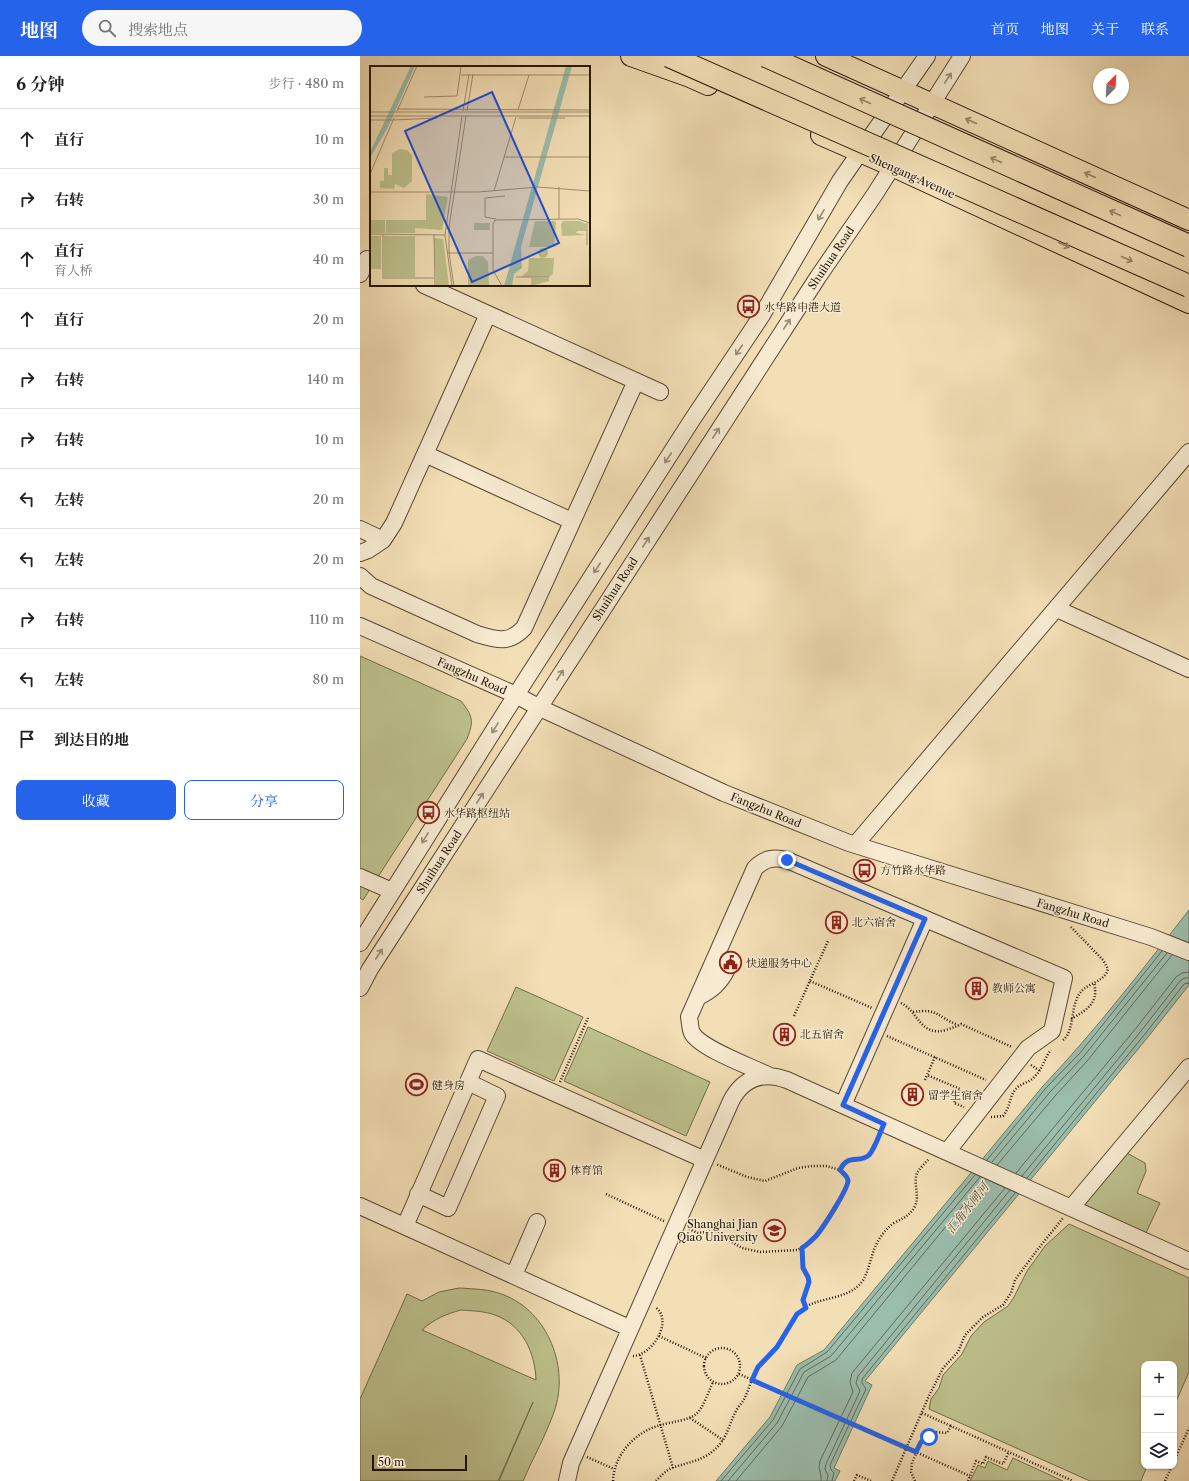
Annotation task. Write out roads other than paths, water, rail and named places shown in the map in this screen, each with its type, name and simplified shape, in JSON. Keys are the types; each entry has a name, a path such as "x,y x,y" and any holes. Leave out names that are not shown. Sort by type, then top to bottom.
{"highway":[{"path":"668,56 1189,286"},
{"path":"766,56 1189,246"}],"main road":[{"name":"Shengang Avenue","path":"631,56 690,76 892,166 1189,303"},
{"path":"826,56 1189,220"}],"street":[{"path":"360,943 516,695 692,420 762,315 840,181 927,56"},
{"name":"Shuihua Road","path":"360,988 370,969 538,707 818,277 875,194 962,56"},
{"path":"426,286 660,392"},
{"path":"360,553 368,550 383,540 394,523 488,314"},
{"path":"360,576 371,586 477,634 494,639 507,640 516,636 524,628 636,381"},
{"path":"855,845 1189,452"},
{"path":"425,454 572,521"},
{"path":"360,529 383,540"},
{"path":"1057,608 1189,669"},
{"name":"Fangzhu Road","path":"360,626 516,695 538,707 724,793 855,845 1151,937 1189,952"},
{"path":"943,1150 977,1114 999,1086 1027,1058 1028,1048 1052,1031 1064,978 787,860 773,858 766,860 755,868 689,1017 691,1032 699,1041 770,1076 787,1080 1189,1261"},
{"path":"360,877 392,891"},
{"path":"843,1105 925,919"},
{"path":"698,997 712,990 719,983 727,969"},
{"path":"405,1226 478,1059 705,1160"},
{"path":"1071,1208 1189,1067"},
{"path":"567,1481 571,1463 629,1328 670,1222 705,1160 736,1091 750,1080 770,1076"},
{"path":"418,1194 448,1208 497,1096 468,1082"},
{"path":"360,1206 629,1328"},
{"path":"514,1276 537,1222"}],"water":[{"name":"汇角水闸河","path":"1189,910 1189,985 865,1381 872,1385 834,1468 840,1471 835,1481 716,1481 770,1417 797,1365 824,1350 1043,1086 1100,1022"}],"place":[{"name":"水华路申港大道","path":"749,307"},
{"name":"水华路枢纽站","path":"429,813"},
{"name":"方竹路水华路","path":"865,870"},
{"name":"北六宿舍","path":"837,922"},
{"name":"快递服务中心","path":"730,963"},
{"name":"教师公寓","path":"976,988"},
{"name":"北五宿舍","path":"785,1034"},
{"name":"健身房","path":"416,1085"},
{"name":"留学生宿舍","path":"913,1095"},
{"name":"体育馆","path":"554,1170"},
{"name":"Shanghai Jian Qiao University","path":"774,1230"}]}
